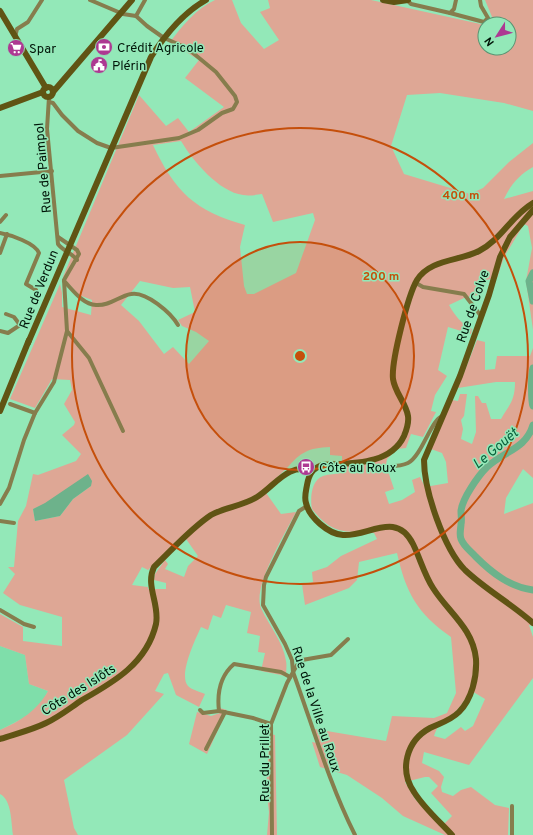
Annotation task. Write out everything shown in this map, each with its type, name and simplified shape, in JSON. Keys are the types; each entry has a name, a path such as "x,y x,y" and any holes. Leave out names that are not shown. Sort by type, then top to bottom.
{"main road":[{"path":"0,108 49,93 62,81 120,12 132,0"},
{"path":"111,148 142,76 164,38 187,14 206,0"},
{"path":"383,0 394,2 408,0"},
{"path":"0,11 8,27 49,93"},
{"name":"Rue de Verdun","path":"0,412 111,148"},
{"path":"452,835 413,792 407,780 405,764 407,754 416,739 430,728 451,719 467,701 474,681 476,660 470,637 457,617 434,589 425,573 413,543 403,531 396,527 388,527 342,535 328,529 310,514 306,506 305,496 312,471 322,465 368,461 379,458 395,447 402,439 407,429 408,414 394,386 394,369 412,292 423,272 430,268 465,257 491,244 519,213 533,203"},
{"name":"Rue de Colve","path":"533,210 510,236 500,257 481,316 443,416 424,460 424,469 441,530 449,547 464,569 533,623"},
{"name":"Côte des Islôts","path":"0,739 47,722 119,678 138,660 152,639 157,619 150,575 154,567 190,533 212,515 256,498 271,488 288,471 305,468 312,471"}],"street":[{"path":"15,37 17,29 28,22 42,0"},
{"path":"49,93 53,103 62,115 78,131 97,143 111,148 179,138 198,130 222,113 233,109 237,102 235,96 216,72 187,48 164,38 136,16 120,12 90,0"},
{"path":"136,16 145,0"},
{"path":"408,0 411,4 484,22 488,18 481,6 480,0"},
{"path":"450,13 454,9 456,0"},
{"path":"8,27 17,29"},
{"name":"Rue de Paimpol","path":"49,93 47,129 58,244 67,251"},
{"path":"0,176 52,171"},
{"path":"0,222 6,215"},
{"path":"0,233 18,238 37,249 39,253 26,284 36,290"},
{"path":"0,253 7,234"},
{"path":"0,504 10,488 24,440 35,413 54,382 67,331 64,280 77,260 79,254 70,244 65,243 58,237"},
{"path":"67,251 73,254 77,260"},
{"path":"64,280 80,298 95,305 114,302 131,294 146,295 175,319 178,325"},
{"path":"416,283 423,287 464,294 481,316"},
{"path":"0,331 8,333 20,325 14,318 6,314"},
{"path":"67,331 89,358 123,431"},
{"path":"10,404 35,413"},
{"path":"380,467 410,462 415,458 437,420 443,416"},
{"name":"Rue de la Ville au Roux","path":"306,506 299,511 264,586 263,605 285,644 292,660 293,672 328,776 355,835"},
{"path":"0,522 14,523"},
{"path":"0,610 24,624 34,627"},
{"name":"Rue du Prillet","path":"272,835 271,724 290,677 302,660 331,655 348,639"},
{"path":"219,711 220,687 226,671 234,664 281,672 290,677"},
{"path":"200,710 203,713 219,711 225,712 253,718 271,724"},
{"path":"206,749 225,712"},
{"path":"512,806 512,835"}],"shaded area":[{"path":"215,0 232,0 241,23 264,49 279,40 260,12 270,8 268,0 371,0 477,23 477,56 517,56 517,16 492,16 485,0 533,0 533,111 504,103 440,93 407,95 391,146 404,174 470,194 483,188 509,162 533,143 533,167 516,180 504,199 533,191 533,330 526,281 532,248 528,226 524,224 504,257 497,278 486,280 482,294 464,298 449,305 459,319 472,329 471,334 448,327 438,370 447,376 435,395 431,411 436,412 423,437 411,434 406,448 397,449 387,459 386,465 394,489 385,492 389,504 402,500 415,492 412,480 420,477 425,487 448,483 446,462 442,453 431,449 452,400 458,401 460,394 467,394 464,416 461,420 463,429 461,439 472,444 476,432 475,396 478,396 482,403 486,403 491,419 501,419 513,398 515,382 496,382 458,388 477,340 485,342 485,370 495,369 497,356 530,356 533,348 533,478 523,469 506,498 504,514 533,503 533,626 529,625 533,637 533,678 469,765 424,752 422,763 439,771 444,777 441,787 442,792 453,796 461,790 471,787 495,805 509,808 508,835 445,835 403,816 382,798 347,775 320,767 312,742 317,743 315,729 386,741 392,716 434,718 447,713 456,693 451,637 429,619 415,601 404,580 397,553 359,562 357,580 349,588 305,605 302,584 313,582 312,572 327,567 341,556 377,539 374,533 339,530 326,523 312,509 311,495 316,481 323,476 342,473 342,456 330,455 330,447 316,448 301,455 264,490 281,514 296,512 265,574 261,587 260,599 261,608 264,615 282,647 286,663 286,676 261,671 265,653 258,652 260,636 247,633 251,612 226,605 221,618 213,615 208,630 201,627 186,665 185,681 188,686 205,694 199,707 176,695 168,673 164,674 155,691 164,694 127,735 64,780 74,828 78,835 13,835 9,806 4,797 0,794 0,730 27,715 39,704 48,691 29,684 25,655 0,646 0,614 23,627 23,641 62,646 62,617 20,605 3,593 15,574 8,567 14,567 18,521 26,506 33,474 38,475 76,461 81,454 62,435 74,425 75,422 64,404 72,390 70,380 52,379 35,408 10,399 60,284 62,293 62,307 91,315 92,300 79,295 63,277 139,95 166,126 178,118 189,132 224,107 185,78 199,60 170,42 190,18","holes":["181,141 200,166 216,182 225,188 234,193 243,195 262,194 273,222 313,213 315,220 296,273 254,294 247,294 244,286 240,247 245,225 213,213 188,197 170,175 153,145","140,281 173,288 190,287 195,312 178,320 182,326 196,332 209,341 189,364 173,347 164,354 139,321 121,305","91,486 73,499 60,516 35,521 33,509","184,536 198,556 188,566 184,577 165,569 168,564 165,560 155,574 154,580 166,583 166,589 148,589 148,587 132,585 142,567 148,570","470,690 485,699 473,726 465,731 461,727 445,739 434,736 438,726 456,711","429,777 438,786 431,793 452,816 441,827 415,799 405,782"]},
{"path":"88,474 92,481 91,486 73,499 60,516 35,521 33,509 45,503"},
{"path":"0,646 25,655 29,684 48,691 42,703 29,715 0,730"},
{"path":"220,708 227,710 207,754 189,744 197,712 211,716 220,713"},
{"path":"270,734 275,735 277,835 267,835 269,812 266,788"}],"waterway":[{"name":"Le Gouët","path":"533,273 529,281 533,301"},
{"name":"Le Gouët","path":"533,368 533,406"},
{"name":"Le Gouët","path":"533,425 530,433 520,445 487,467 479,476 464,500 461,511 460,533 462,542 466,547 495,574 517,586 533,590"}],"place":[{"name":"Crédit Agricole","path":"104,47"},
{"name":"Spar","path":"16,48"},
{"name":"Plérin","path":"99,65"},
{"name":"Côte au Roux","path":"306,467"}]}
